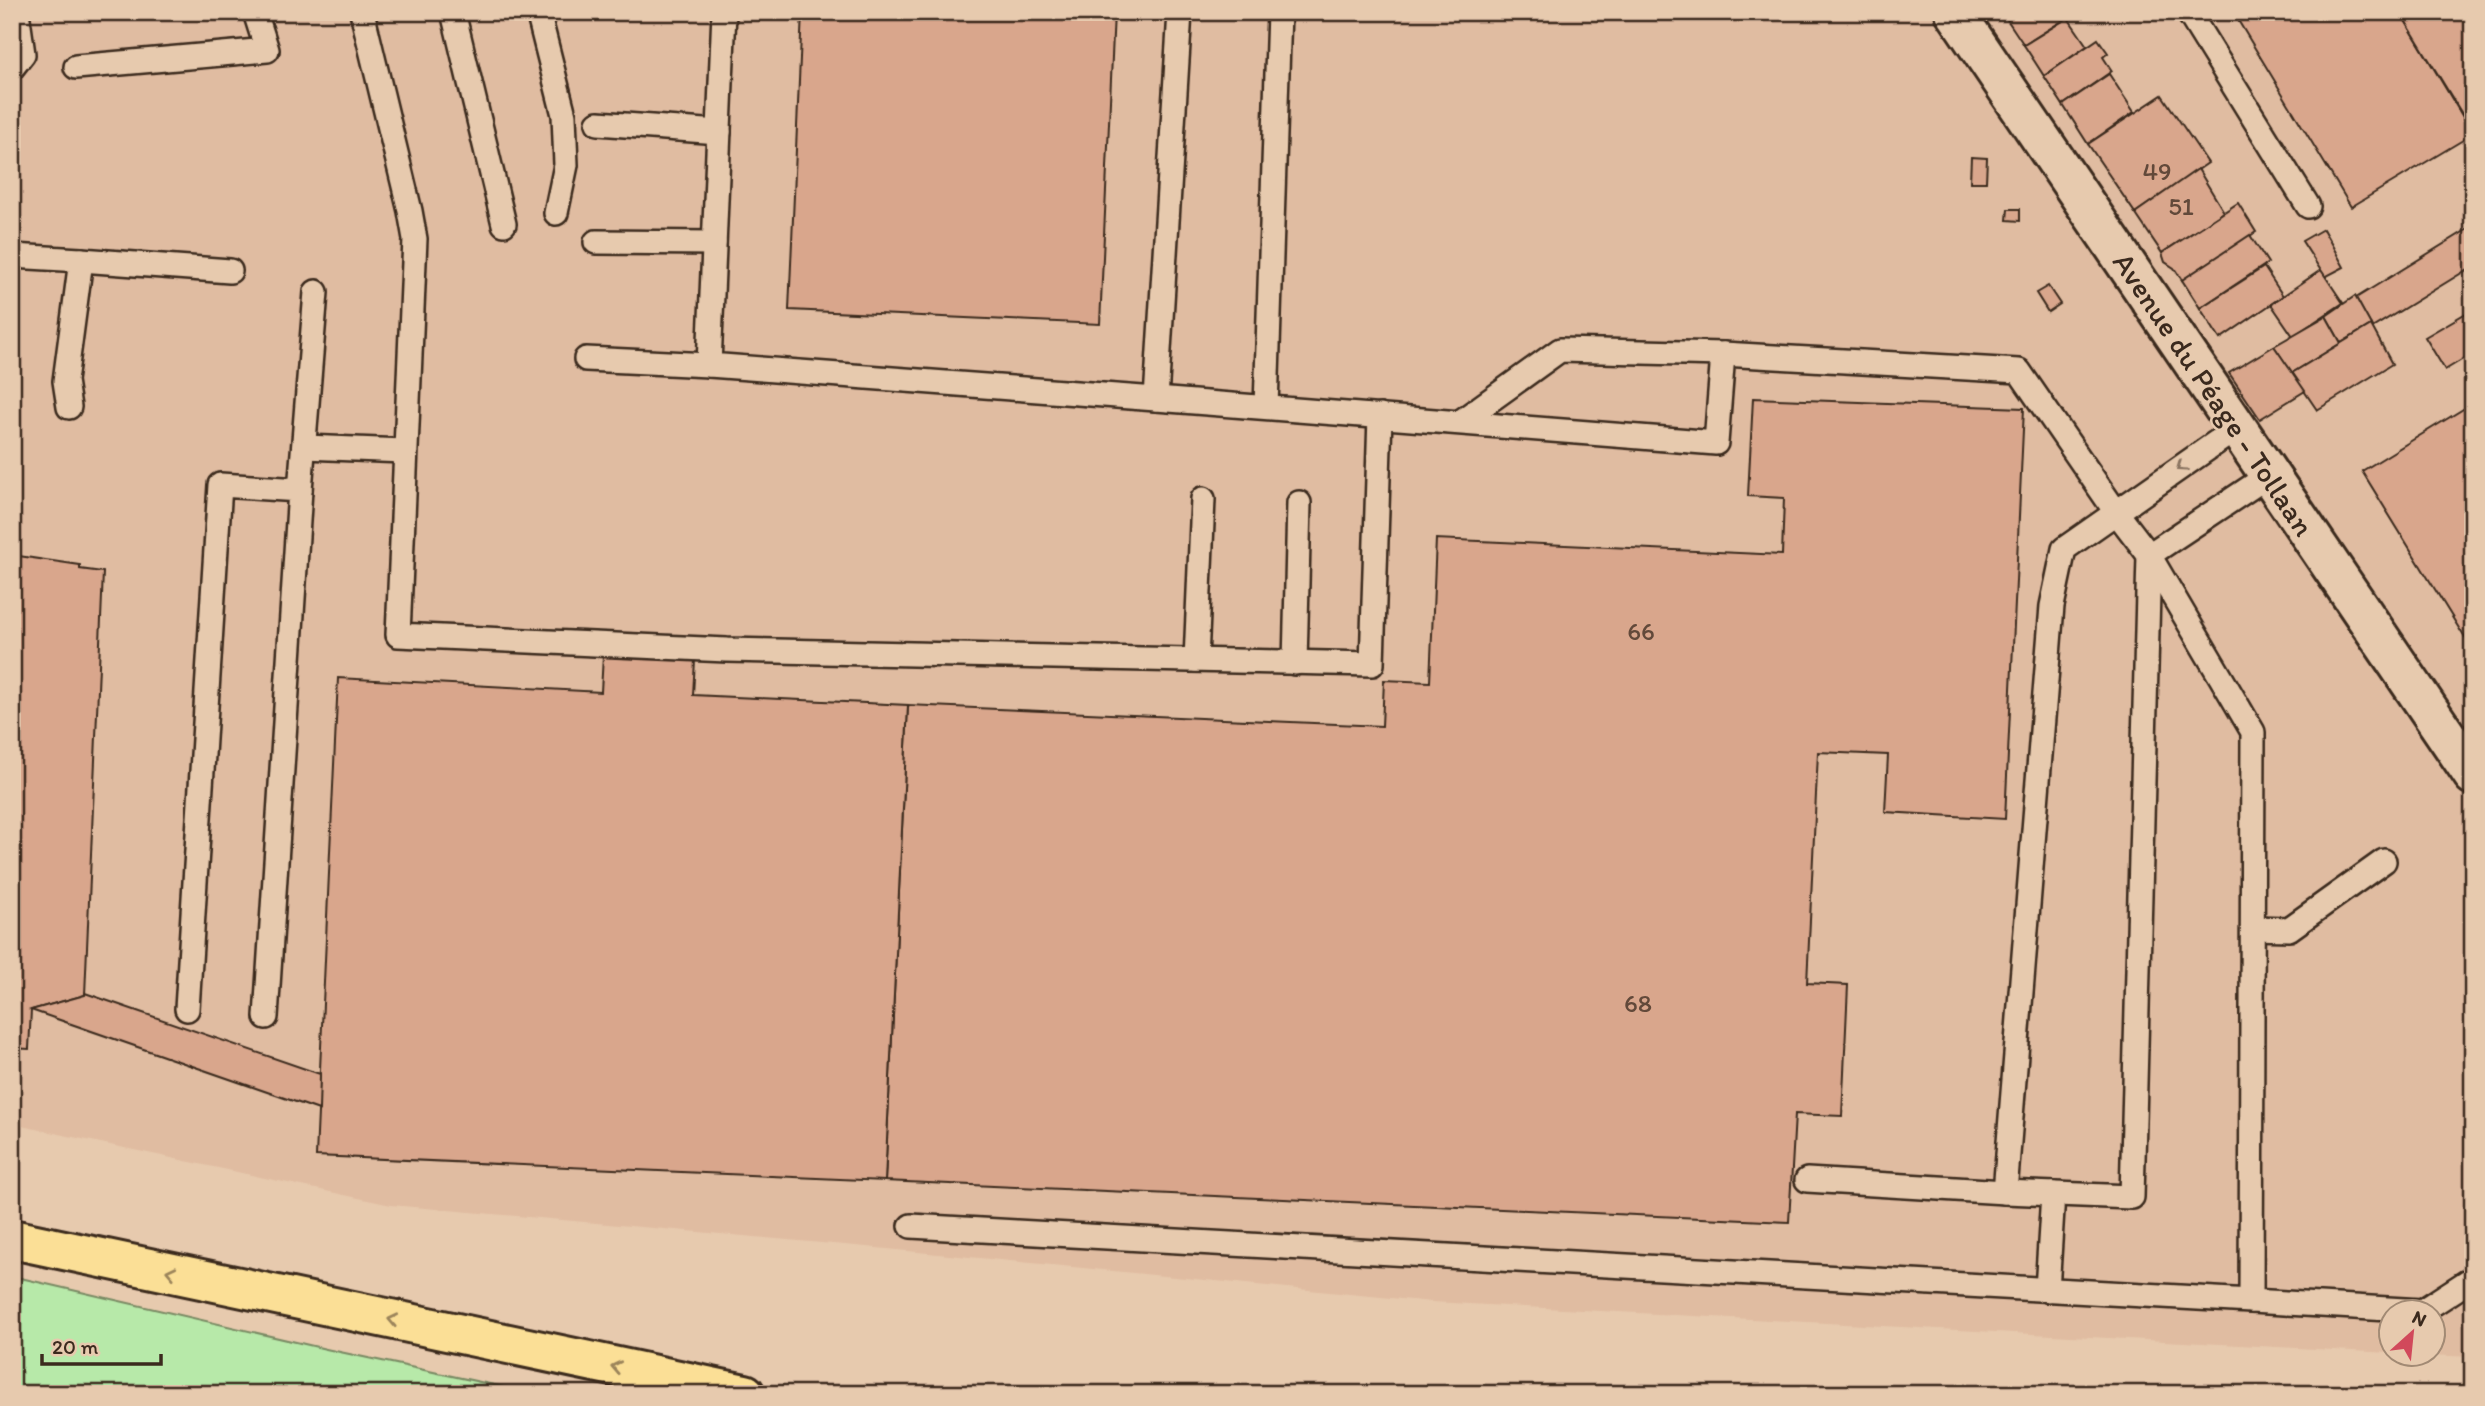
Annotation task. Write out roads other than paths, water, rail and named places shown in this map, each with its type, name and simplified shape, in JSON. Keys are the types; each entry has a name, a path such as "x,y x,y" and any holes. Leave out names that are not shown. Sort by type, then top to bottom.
{"highway":[{"path":"12,1238 745,1394"}],"street":[{"name":"Avenue du Péage - Tollaan","path":"1955,12 2473,775"}],"lane":[{"path":"12,68 23,54 17,12"},
{"path":"76,67 267,51 256,12"},
{"path":"362,12 415,239 398,635 727,650 1372,664 1380,415"},
{"path":"453,12 504,224"},
{"path":"538,12 564,115 566,165 556,213"},
{"path":"709,365 724,12"},
{"path":"1156,399 1180,12"},
{"path":"1266,407 1279,12"},
{"path":"2188,12 2308,206"},
{"path":"598,123 719,132"},
{"path":"596,242 714,243"},
{"path":"12,256 230,271"},
{"path":"69,407 65,381 81,260"},
{"path":"267,1017 300,490 316,292"},
{"path":"1460,422 1560,350 1723,354 2019,371 2116,513 2149,555 2253,732 2251,1301"},
{"path":"586,359 709,365 1716,443 1723,354"},
{"path":"2005,1192 2052,606 2064,550 2237,428"},
{"path":"305,447 404,451"},
{"path":"2149,555 2269,475"},
{"path":"187,1009 220,485 300,490"},
{"path":"1196,660 1203,499"},
{"path":"1295,663 1298,503"},
{"path":"1807,1181 2132,1197 2149,555"},
{"path":"2253,928 2289,929 2384,861"},
{"path":"2047,1290 2053,1194"},
{"path":"911,1226 2422,1311 2473,1278"}]}
